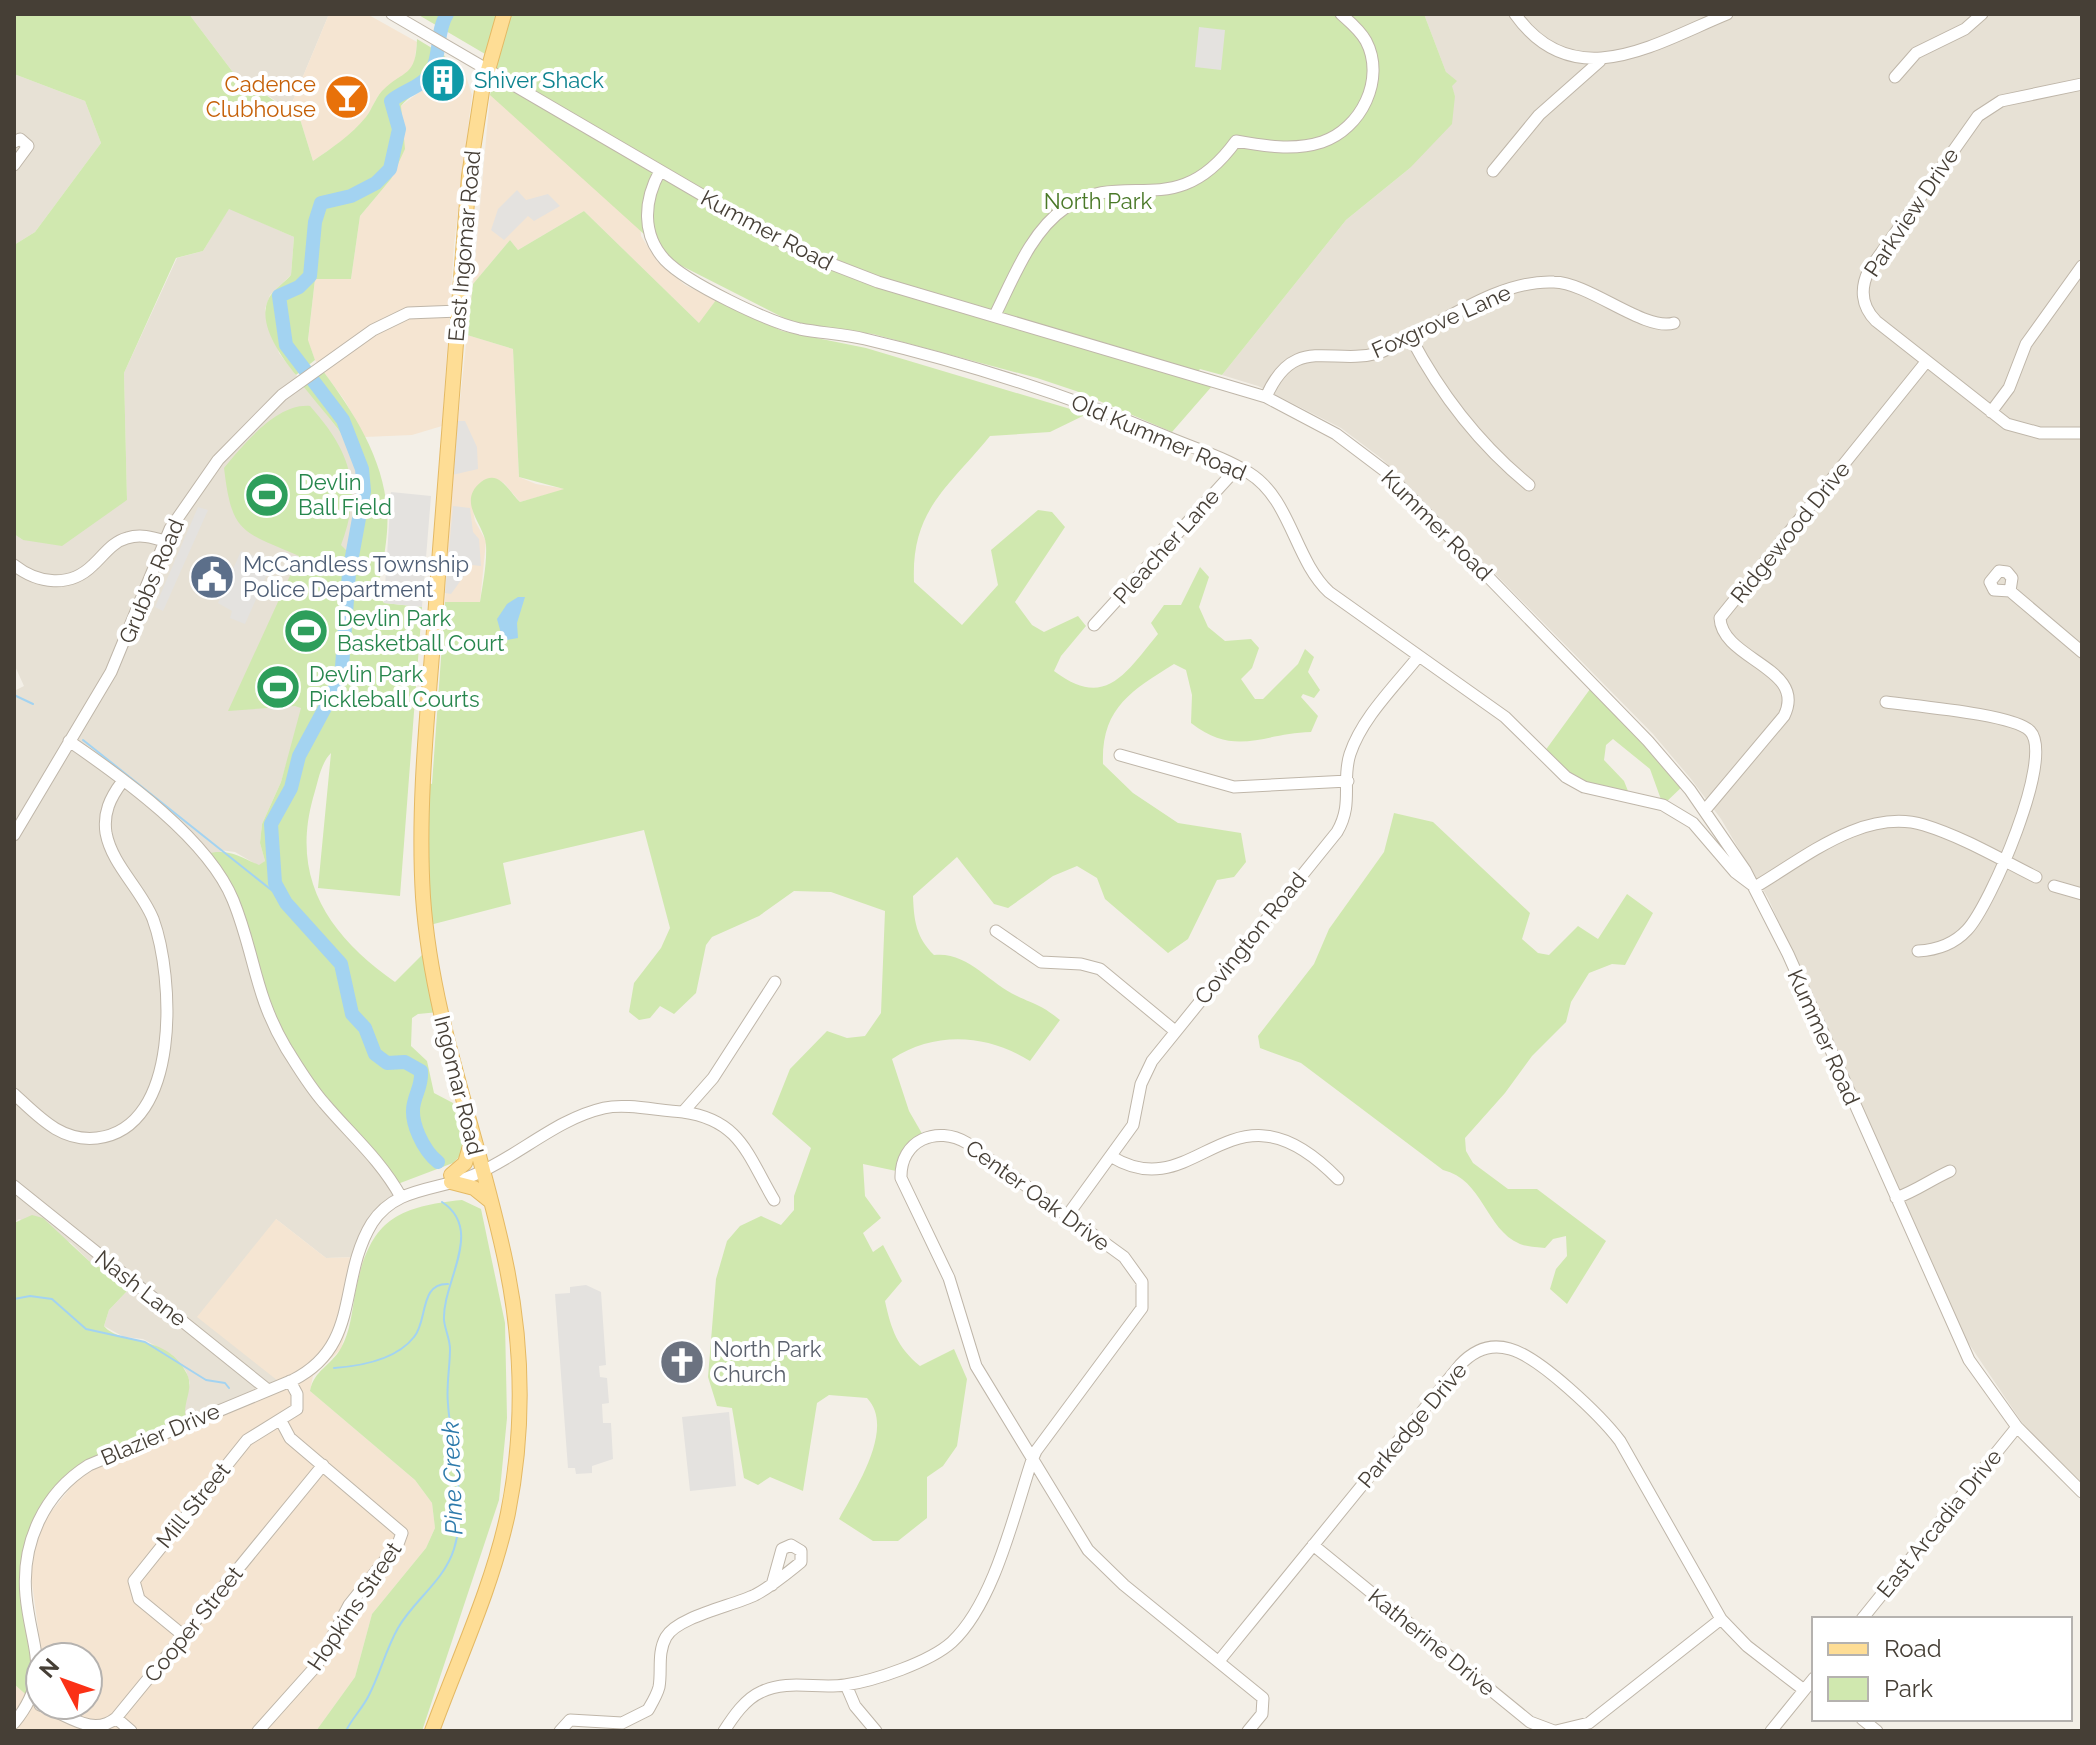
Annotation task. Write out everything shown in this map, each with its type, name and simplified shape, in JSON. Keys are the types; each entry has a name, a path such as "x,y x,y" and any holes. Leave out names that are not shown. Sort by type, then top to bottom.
{"main road":[{"path":"488,70 504,14"},
{"name":"East Ingomar Road","path":"449,424 472,146 488,70"},
{"name":"Ingomar Road","path":"432,1731 499,1548 518,1442 519,1368 514,1309 437,998 423,900 423,771 449,424"},
{"path":"472,1139 465,1163 451,1178 474,1188 489,1200"}],"street":[{"name":"Kummer Road","path":"392,14 811,257 878,282 1266,397 1336,434 1385,471 1648,741 1705,810 1755,887 1969,1360 2017,1427 2082,1492"},
{"path":"995,315 1044,227 1073,203 1094,196 1185,186 1212,170 1236,141 1304,146 1329,139 1345,129 1367,99 1373,62 1361,34 1341,14"},
{"path":"1515,14 1547,44 1575,56 1600,61"},
{"path":"1493,171 1539,115 1600,61 1637,51 1727,14"},
{"path":"1895,77 1916,53 1965,29 1982,14"},
{"name":"Parkview Drive","path":"2082,84 2001,101 1985,109 1959,140 1869,270 1862,292 1870,316 2007,424 2029,431 2082,433"},
{"path":"14,142 20,139 28,146 14,165"},
{"name":"Old Kummer Road","path":"660,171 648,203 651,236 665,259 690,279 785,325 865,339 1038,388 1238,467 1259,480 1273,498 1322,585 1505,717 1574,782 1651,801 1693,823 1735,872 1755,887"},
{"path":"1991,412 2009,388 2026,344 2082,266"},
{"name":"Foxgrove Lane","path":"1266,397 1278,376 1296,361 1319,353 1365,356 1411,338 1503,291 1550,281 1588,290 1661,325 1674,323"},
{"name":"Grubbs Road","path":"14,835 116,663 164,541 186,501 218,460 260,415 318,366 395,317 415,311 459,311"},
{"path":"1411,338 1463,420 1502,463 1529,485"},
{"name":"Ridgewood Drive","path":"1705,810 1784,716 1788,699 1780,680 1729,638 1720,624 1722,613 1926,362"},
{"name":"Pleacher Lane","path":"1094,625 1238,467"},
{"path":"14,565 37,579 63,581 88,570 115,544 127,538 146,536 164,541"},
{"path":"2010,591 2082,652"},
{"name":"Covington Road","path":"1067,1216 1133,1125 1148,1069 1175,1031 1337,832 1348,808 1349,757 1358,736 1418,657"},
{"path":"1886,702 2011,721 2034,736 2035,754 2022,820 2005,862 1968,929 1938,948 1918,951"},
{"path":"69,741 182,830 212,863 232,899 257,989 277,1033 309,1085 373,1153 401,1197"},
{"path":"1120,755 1234,787 1348,781"},
{"path":"14,1094 56,1130 92,1138 111,1135 133,1122 153,1092 167,1021 167,976 151,915 115,858 107,835 108,805 122,782"},
{"path":"1755,887 1848,833 1880,823 1922,825 2036,877"},
{"path":"2054,886 2082,894"},
{"path":"996,931 1023,953 1041,962 1081,964 1100,969 1175,1031"},
{"path":"683,1112 713,1078 775,982"},
{"path":"481,1172 581,1114 609,1107 683,1112 714,1118 727,1126 774,1200"},
{"name":"Center Oak Drive","path":"724,1731 734,1715 758,1692 779,1686 846,1685 926,1659 952,1642 976,1609 995,1566 1032,1460 1138,1317 1144,1299 1142,1282 1132,1265 951,1135 930,1135 918,1141 901,1165 903,1184 949,1278 976,1366 1032,1460"},
{"path":"1112,1157 1132,1167 1158,1170 1235,1138 1263,1135 1304,1148 1338,1179"},
{"path":"1896,1198 1921,1189 1929,1180 1950,1171"},
{"name":"Blazier Drive","path":"35,1641 26,1597 27,1560 38,1520 56,1492 89,1465 315,1368 333,1347 365,1238 377,1215 410,1187 481,1172"},
{"name":"Nash Lane","path":"14,1186 268,1390"},
{"name":"Parkedge Drive","path":"1219,1661 1465,1360 1481,1349 1504,1348 1530,1359 1586,1403 1612,1430 1721,1619 1747,1646 1804,1690"},
{"path":"281,1421 297,1409 297,1394 290,1381"},
{"name":"Hopkins Street","path":"258,1731 317,1665 349,1605 401,1539 400,1529 290,1438 281,1421"},
{"name":"Mill Street","path":"184,1636 139,1599 134,1587 138,1573 247,1440 262,1428 281,1421"},
{"name":"East Arcadia Drive","path":"1864,1617 2017,1427"},
{"path":"1032,1460 1096,1560 1263,1698 1262,1714 1248,1731"},
{"name":"Cooper Street","path":"116,1718 323,1465"},
{"name":"Katherine Drive","path":"1313,1545 1530,1722 1555,1731 1589,1723 1721,1619"},
{"path":"560,1731 570,1720 622,1723 648,1710 659,1688 659,1663 666,1637 681,1622 726,1609 772,1585"},
{"path":"1771,1731 1812,1680"},
{"path":"846,1685 855,1706 876,1731"},
{"path":"77,1721 93,1728 108,1725 116,1718 131,1731"}],"shaded area":[{"path":"189,14 329,14 289,110 232,71"},
{"path":"329,14 367,14 417,42 414,65 408,74 378,96 366,118 346,138 313,161 300,119 289,110"},
{"path":"1424,14 2082,14 2082,1483 2025,1427 1965,1338 1768,898 1721,819 1691,779 1653,734 1382,459 1341,428 1258,386 1222,375 1346,220 1410,168 1455,96"},
{"path":"1199,27 1225,30 1221,70 1195,67"},
{"path":"445,56 464,70 472,95 454,245 442,426 412,435 365,437 345,401 315,360 308,341 315,279 351,279 360,216 391,179 401,106 431,83 440,72"},
{"path":"14,74 85,101 101,143 35,232 14,245"},
{"path":"495,91 639,205 641,236 657,261 685,285 716,300 700,324 584,211 518,250 510,240 473,284 490,95"},
{"path":"517,190 526,200 548,194 560,206 534,221 528,216 504,240 491,230 498,209"},
{"path":"229,208 294,237 291,275 270,295 265,309 279,353 348,442 362,472 362,508 281,782 262,824 260,843 265,861 259,866 235,852 220,850 401,1197 385,1207 358,1257 326,1258 276,1219 282,1384 187,1422 183,1410 190,1383 186,1371 172,1355 143,1339 124,1337 104,1326 109,1310 128,1290 119,1276 89,1261 71,1243 19,1219 14,1223 14,691 24,686 14,664 14,534 23,540 127,500 124,373 177,258 203,251"},
{"path":"467,335 513,349 519,477 536,484 566,489 520,502 504,483 492,478 479,484 471,499 475,521 486,541 480,602 445,602 452,475"},
{"path":"458,421 465,421 477,447 478,469 452,475"},
{"path":"391,492 431,496 422,607 384,603"},
{"path":"453,506 470,508 473,532 479,539 481,566 472,565 451,594 445,593"},
{"path":"198,507 208,510 163,611 155,607"},
{"path":"241,551 272,563 245,624 230,618 232,611 218,603"},
{"path":"276,1219 326,1258 365,1257 341,1349 313,1376 310,1391 415,1480 432,1503 435,1528 426,1548 372,1614 355,1677 316,1731 14,1731 14,1684 24,1693 24,1721 104,1721 104,1641 40,1641 30,1568 42,1523 76,1481 120,1453 282,1384 197,1317"},
{"path":"586,1285 601,1292 606,1365 599,1366 600,1377 607,1378 609,1403 602,1404 603,1423 611,1423 613,1459 592,1466 592,1473 576,1474 575,1468 568,1468 555,1294 570,1293 570,1287"},
{"path":"729,1412 736,1486 690,1491 682,1417"}],"green space":[{"path":"14,14 189,14 232,71 300,119 313,161 354,130 382,91 411,67 417,39 445,56 432,79 401,106 405,149 391,179 360,216 351,279 315,279 308,340 315,360 296,375 272,339 266,318 269,298 291,275 294,237 229,209 203,251 176,258 124,373 127,500 62,546 23,540 14,534 14,245 35,232 101,143 85,101 14,74"},
{"name":"North Park","path":"417,14 1424,14 1446,72 1457,81 1452,86 1455,96 1452,124 1410,168 1346,220 1222,375 1200,369 1192,378 1213,385 1172,432 1076,391 1037,378 873,334 803,325 676,263 490,95 497,61"},
{"path":"584,211 699,323 716,300 782,331 866,348 1087,414 1050,432 990,436 946,487 925,518 915,557 914,582 962,625 998,585 991,550 1038,510 1052,512 1065,527 1015,602 1032,625 1044,632 1078,616 1086,626 1061,656 1054,671 1072,682 1101,687 1124,674 1158,634 1151,623 1164,605 1181,605 1200,567 1209,577 1199,607 1208,627 1225,641 1251,639 1259,648 1252,668 1241,679 1255,699 1263,699 1298,664 1305,649 1314,657 1308,672 1320,690 1314,698 1303,694 1301,697 1318,716 1311,732 1250,741 1222,739 1207,733 1191,723 1192,695 1186,670 1174,664 1132,693 1113,715 1107,729 1103,764 1133,793 1178,823 1241,833 1246,862 1234,877 1217,880 1188,939 1168,953 1105,899 1097,878 1077,866 1053,876 1008,908 994,904 957,857 913,896 917,928 934,955 946,955 967,963 1060,1020 1030,1061 996,1045 961,1039 926,1044 892,1059 909,1111 924,1137 901,1172 863,1164 865,1196 881,1218 863,1233 873,1252 883,1245 902,1281 885,1301 900,1344 920,1366 954,1349 967,1379 957,1446 943,1466 927,1477 927,1518 898,1541 873,1541 839,1519 863,1475 875,1442 875,1411 867,1398 829,1395 817,1403 803,1491 770,1477 758,1485 744,1478 732,1408 717,1406 708,1377 716,1279 727,1241 740,1226 761,1216 781,1225 794,1210 794,1196 811,1148 772,1114 790,1069 827,1031 847,1038 865,1036 881,1013 885,911 831,892 794,891 759,916 712,937 706,945 696,993 674,1014 660,1006 650,1018 639,1020 629,1012 634,983 661,948 670,928 644,830 503,863 511,904 426,926 423,781 432,784 445,602 480,602 485,566 486,545 471,497 487,478 503,483 520,502 564,489 519,477 513,349 467,335 473,284 510,240 518,250"},
{"path":"323,371 365,436 385,492 387,534 382,574 377,585 379,595 384,603 422,607 400,896 318,888 331,753 320,774 307,828 307,855 312,881 321,904 335,926 372,965 395,982 423,954 439,1012 418,1014 412,1018 411,1046 427,1061 434,1093 453,1103 465,1151 453,1163 395,1185 326,1105 277,1033 243,930 205,854 227,852 259,865 265,861 260,843 262,824 281,782 301,708 228,711 299,556 252,535 243,527 231,506 224,468 251,437 274,418 285,411 310,406 335,439 349,471 351,505 341,545 347,551 361,498 361,478 349,445 303,386"},
{"path":"1593,685 1685,784 1663,805 1650,769 1613,739 1606,745 1604,760 1624,781 1630,796 1595,789 1542,755"},
{"path":"1394,813 1433,822 1530,913 1522,939 1538,953 1549,955 1578,926 1598,939 1627,894 1653,913 1625,965 1612,964 1589,973 1571,1002 1566,1022 1532,1056 1505,1093 1465,1138 1466,1151 1473,1163 1508,1189 1537,1189 1606,1241 1567,1304 1550,1289 1556,1269 1567,1256 1566,1236 1553,1239 1545,1248 1523,1245 1508,1237 1467,1183 1443,1170 1301,1063 1260,1048 1258,1036 1314,964 1329,929 1384,852"},
{"path":"462,1200 481,1209 505,1323 507,1418 499,1500 422,1731 316,1731 355,1677 372,1614 426,1548 435,1528 432,1503 415,1480 310,1391 315,1378 344,1342 361,1270 377,1235 401,1214 438,1203"},
{"path":"32,1215 43,1218 89,1261 128,1284 128,1290 109,1310 104,1326 111,1332 168,1352 179,1361 189,1380 185,1410 187,1422 126,1447 62,1486 29,1548 33,1641 24,1641 24,1693 14,1684 14,1223"}],"water":[{"path":"518,597 525,597 517,623 518,638 507,640 502,637 497,619 507,604"}],"waterway":[{"name":"Pine Creek","path":"438,1162 423,1144 414,1119 421,1071 405,1062 387,1063 375,1054 365,1028 352,1014 341,964 286,903 275,883 271,824 291,788 299,756 333,693 342,667 349,573 364,491 362,469 343,420 286,345 279,296 299,287 310,276 315,222 321,203 351,196 376,183 390,169 399,129 391,101 428,76 435,64 441,28 447,14"},
{"path":"14,695 33,704"},
{"path":"83,740 284,900"},
{"name":"Pine Creek","path":"346,1731 369,1695 398,1628 443,1571 458,1532 459,1496 448,1397 450,1345 444,1320 461,1242 460,1227 454,1214 442,1202"},
{"path":"334,1368 367,1363 407,1345 418,1330 432,1290 448,1284"},
{"path":"14,1299 30,1296 52,1299 86,1329 145,1342 206,1380 225,1383 229,1388"}],"place":[{"name":"Shiver Shack","path":"443,80"},
{"name":"Cadence Clubhouse","path":"347,97"},
{"name":"Devlin Ball Field","path":"267,495"},
{"name":"McCandless Township Police Department","path":"212,577"},
{"name":"Devlin Park Basketball Court","path":"306,631"},
{"name":"Devlin Park Pickleball Courts","path":"278,687"},
{"name":"North Park Church","path":"682,1362"}]}
